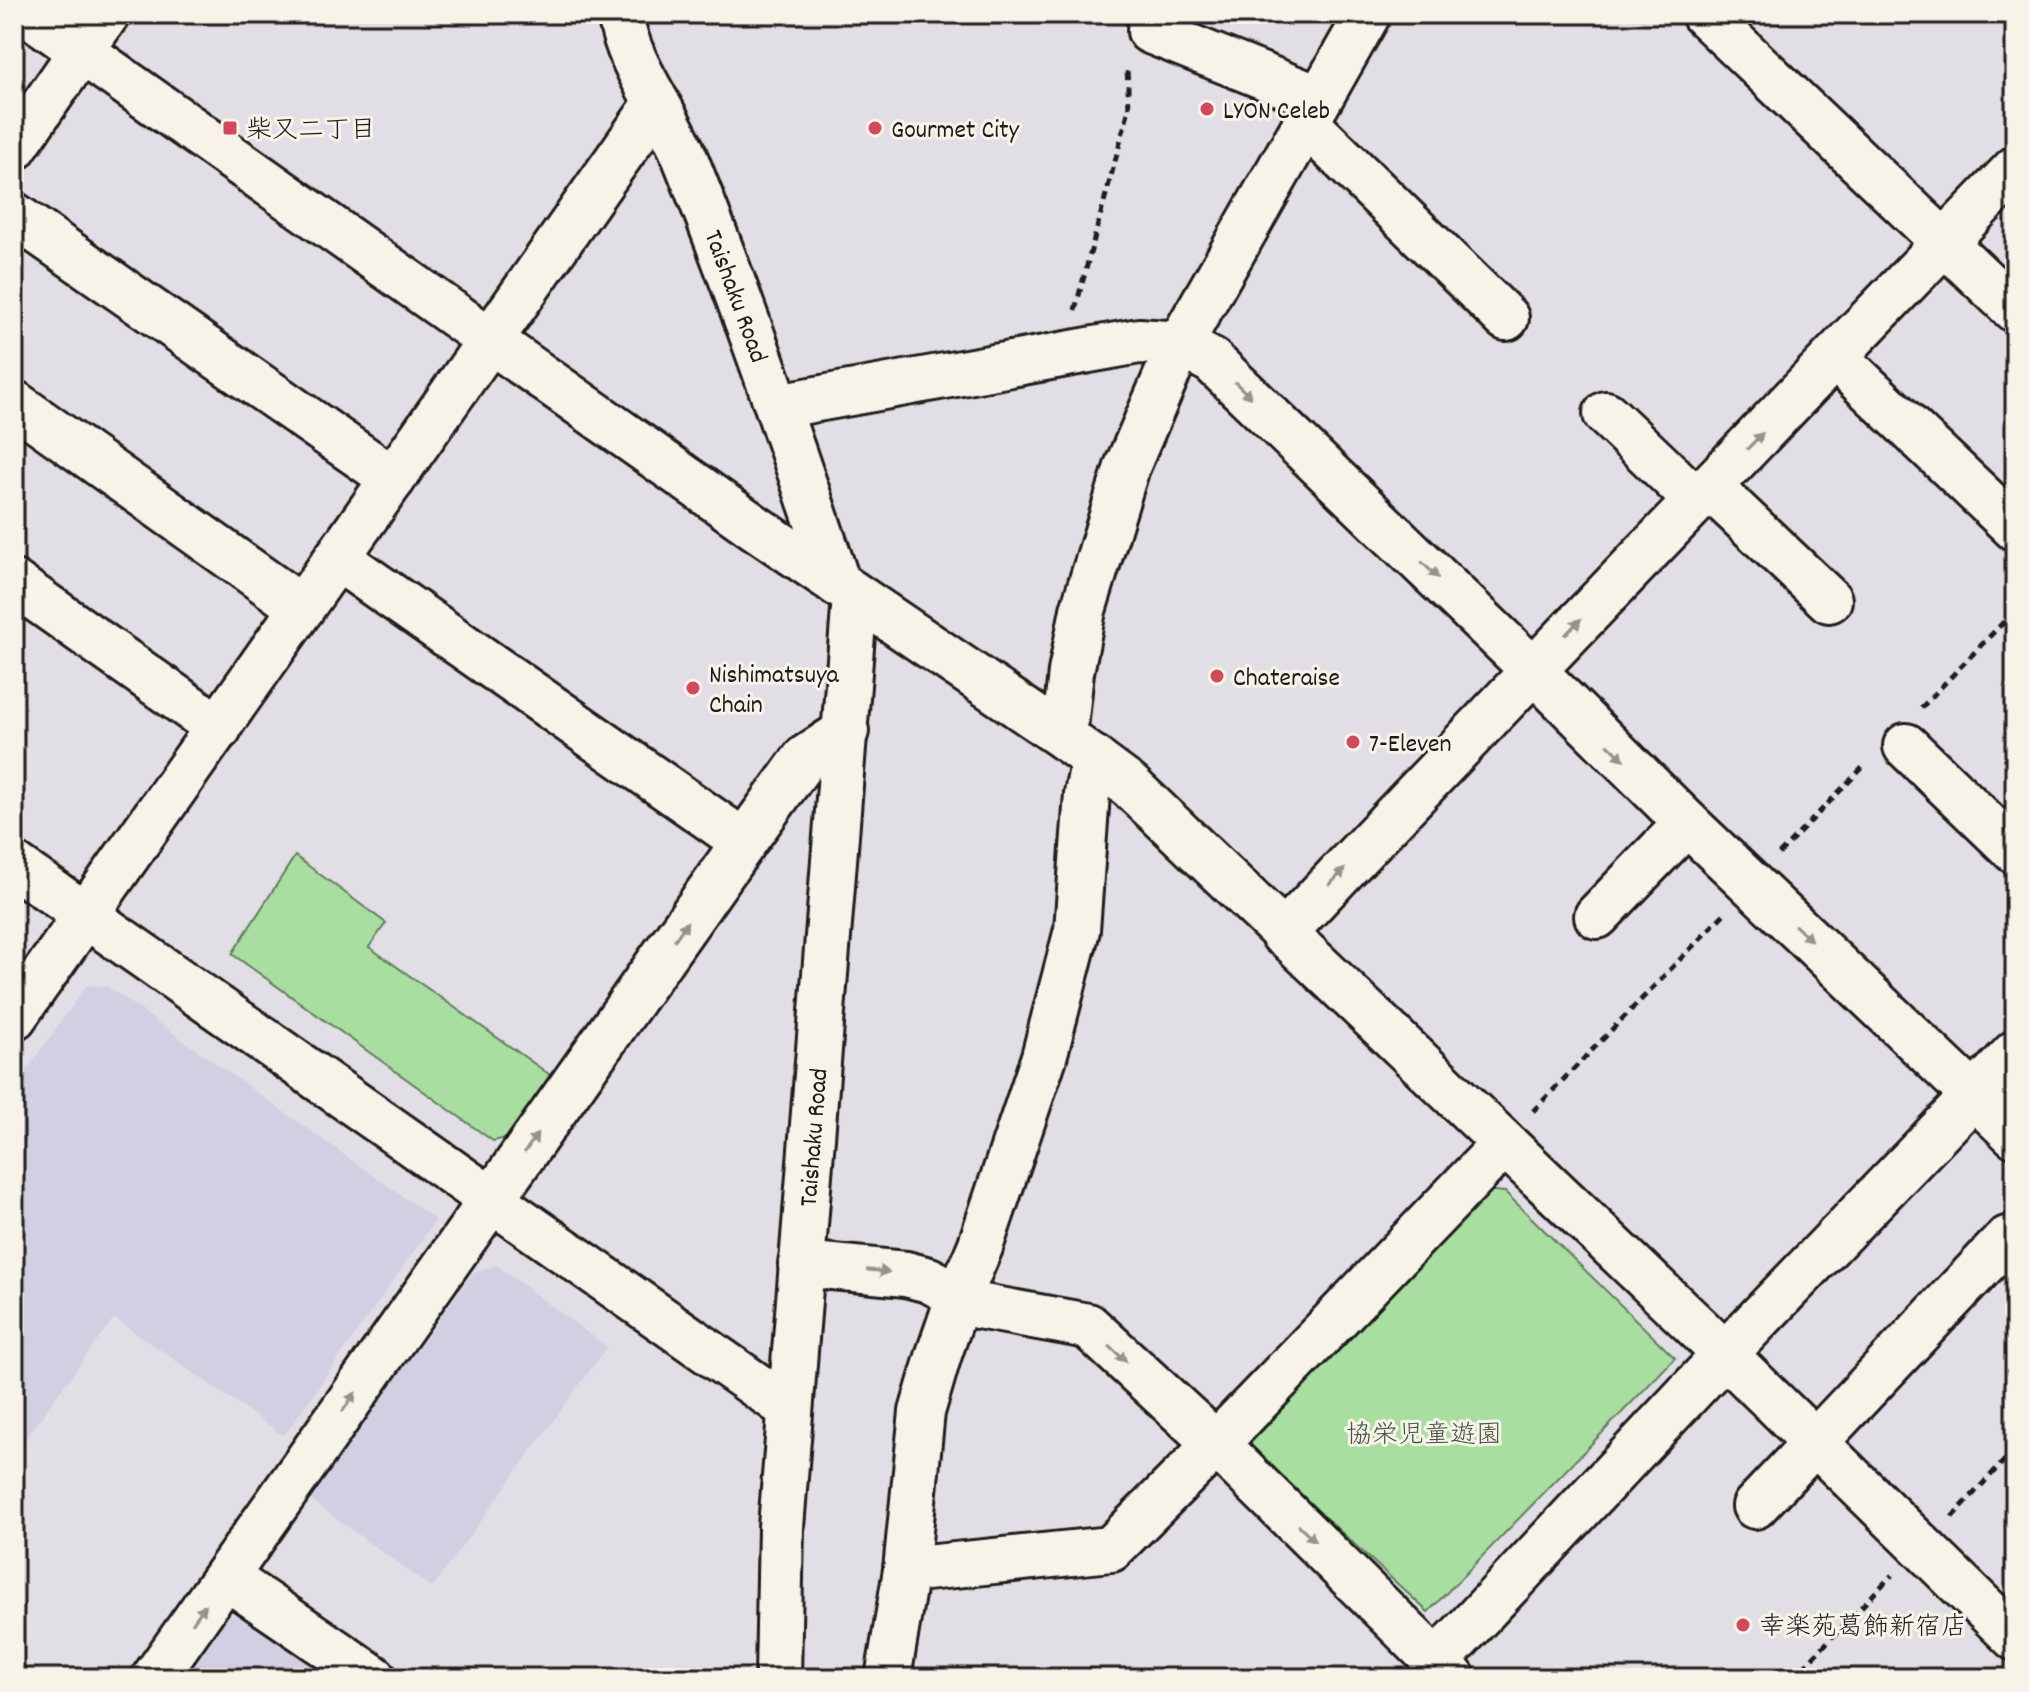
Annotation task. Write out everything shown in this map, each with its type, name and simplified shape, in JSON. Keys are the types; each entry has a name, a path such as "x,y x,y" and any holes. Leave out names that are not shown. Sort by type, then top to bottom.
{"street":[{"path":"29,14 846,591 1079,747 1130,786 1816,1442 2015,1638"},
{"path":"14,148 107,14"},
{"name":"Taishaku Road","path":"620,14 622,28 684,156 846,591 846,731 781,1527 778,1678"},
{"path":"1151,14 1150,31 1312,110 1506,318"},
{"path":"888,1678 906,1570 922,1412 959,1296 980,1247 1044,1057 1074,943 1082,879 1087,794 1079,747 1074,657 1097,559 1127,467 1180,344 1368,14"},
{"path":"1704,14 2015,310"},
{"path":"14,1017 657,103"},
{"path":"1283,934 2015,169"},
{"path":"14,215 393,479"},
{"path":"778,406 1139,341 1180,344 1212,361 1687,823 2015,1135"},
{"path":"1836,358 2015,528"},
{"path":"14,403 302,608"},
{"path":"1606,414 1829,600"},
{"path":"337,558 744,842"},
{"path":"14,583 219,728"},
{"path":"154,1678 805,758 846,731"},
{"path":"1906,746 2015,851"},
{"path":"1597,916 1687,823"},
{"path":"14,865 790,1409"},
{"path":"801,1264 906,1274 929,1280 978,1306 1088,1326 1448,1661 1656,1451 1725,1355 2015,1053"},
{"path":"906,1570 1111,1549 1504,1144"},
{"path":"1755,1506 2007,1239"},
{"path":"226,1577 374,1678"}],"path":[{"path":"1063,354 1129,109 1127,57"},
{"path":"1532,1112 1725,914"},
{"path":"1947,1522 2015,1449"},
{"path":"1793,1678 1900,1568"}],"shaded area":[{"path":"87,985 107,986 436,1220 284,1436 114,1318 14,1454 14,1088"},
{"path":"496,1265 607,1347 432,1588 309,1499 472,1274"},
{"path":"247,1610 342,1678 184,1678 229,1616"}],"green space":[{"path":"295,856 386,923 369,947 553,1077 511,1137 493,1141 232,954"},
{"name":"協栄児童遊園","path":"1484,1190 1505,1192 1675,1358 1428,1612 1249,1447 1250,1426"}],"place":[{"name":"LYON Celeb","path":"1207,109"},
{"name":"柴又二丁目","path":"230,128"},
{"name":"Gourmet City","path":"875,128"},
{"name":"Chateraise","path":"1217,676"},
{"name":"Nishimatsuya Chain","path":"693,688"},
{"name":"7-Eleven","path":"1353,742"},
{"name":"幸楽苑葛飾新宿店","path":"1743,1625"}]}
